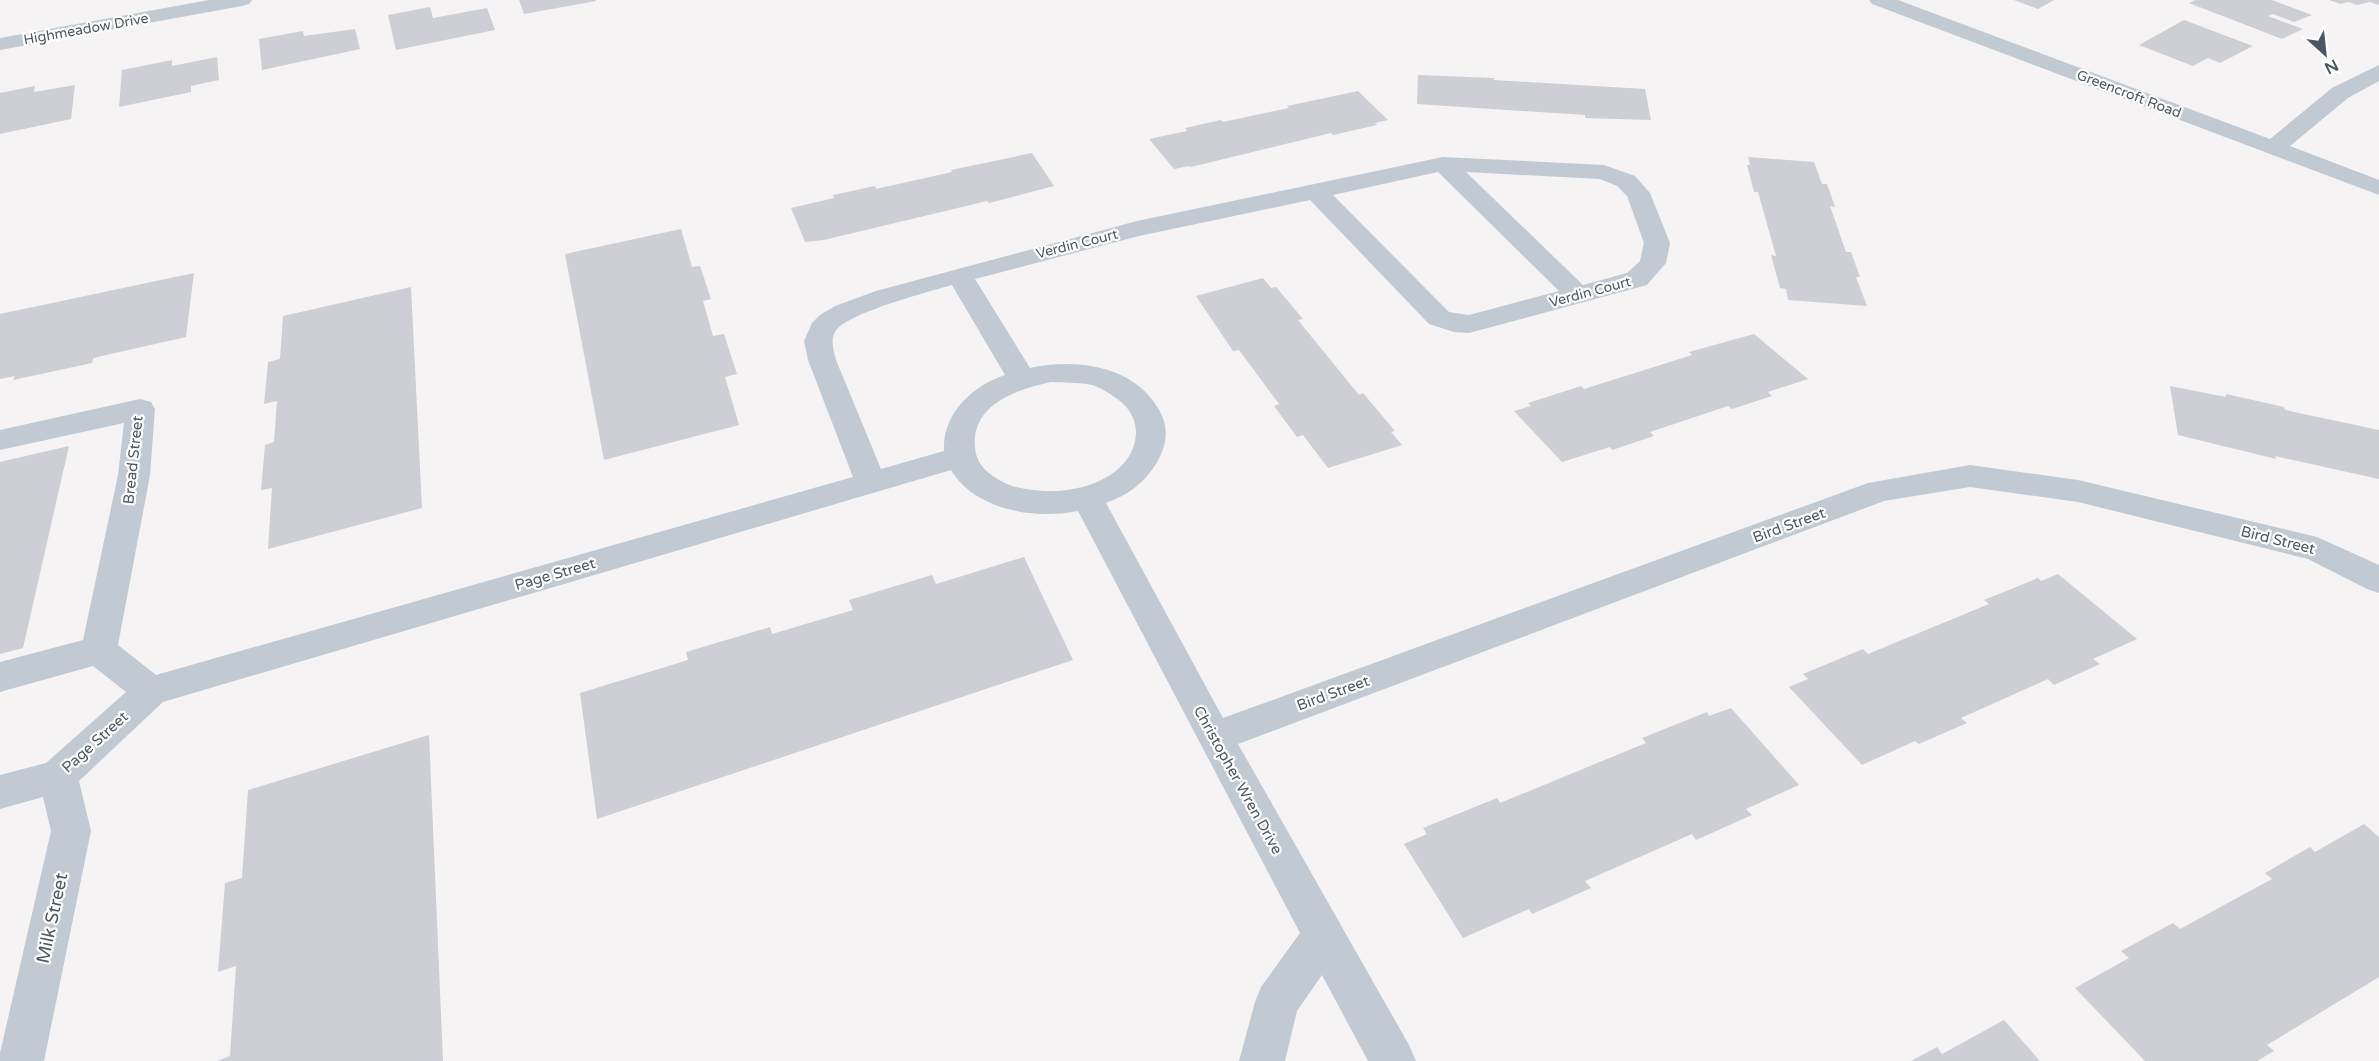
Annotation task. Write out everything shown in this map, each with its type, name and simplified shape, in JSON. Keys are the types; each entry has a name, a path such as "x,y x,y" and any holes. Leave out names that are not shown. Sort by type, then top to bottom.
{"street":[{"name":"Highmeadow Drive","path":"0,44 242,0"},
{"name":"Greencroft Road","path":"1879,0 2379,188"},
{"path":"2273,148 2340,93 2379,72"},
{"path":"1443,164 1578,295"},
{"name":"Verdin Court","path":"871,482 817,343 823,327 843,313 876,300 959,275 1137,229 1314,190 1443,164 1580,169 1604,172 1626,181 1638,193 1657,243 1653,262 1637,279 1469,324 1454,323 1439,318 1314,190"},
{"path":"959,275 1022,379"},
{"path":"1051,373 1080,374 1108,381 1130,393 1146,409 1152,429 1150,449 1137,469 1115,486 1087,498 1054,503 1022,501 993,491 972,476 960,457 957,438 964,419 978,402 998,389 1022,379 1051,373"},
{"name":"Bread Street","path":"0,440 140,409 134,475 99,650"},
{"name":"Page Street","path":"0,792 58,776 151,691 960,457"},
{"name":"Bird Street","path":"1214,737 1879,491 1970,476 2078,491 2317,549 2379,580"},
{"name":"Christopher Wren Drive","path":"1087,498 1214,737 1393,1061"},
{"path":"0,677 99,650 151,691"},
{"name":"Milk Street","path":"21,1061 71,831 58,776"},
{"path":"1262,1061 1277,1002 1324,935"}],"building":[{"path":"519,0 596,0 596,1 524,14"},
{"path":"2014,0 2054,0 2038,9"},
{"path":"2196,0 2272,0 2312,15 2294,22 2273,14 2268,16 2303,29 2282,39 2189,3"},
{"path":"2329,0 2379,0 2379,5 2370,2 2357,5 2349,2 2340,4"},
{"path":"430,7 433,18 487,8 495,30 396,50 388,15"},
{"path":"2184,20 2253,46 2220,63 2208,58 2193,66 2139,45"},
{"path":"355,29 360,49 262,70 259,39 303,31 304,36"},
{"path":"217,57 219,80 191,86 191,92 119,107 122,70 172,60 172,66"},
{"path":"1418,75 1645,89 1651,120 1585,118 1585,115 1417,104"},
{"path":"75,85 71,119 0,134 0,93 35,86 34,92"},
{"path":"1358,91 1388,120 1375,123 1377,125 1333,135 1331,133 1191,167 1174,169 1149,139 1187,131 1185,128 1289,108 1287,106"},
{"path":"1032,153 1054,186 989,203 987,201 824,240 805,242 791,208 834,198 833,195 875,186 876,189"},
{"path":"1748,157 1814,162 1822,184 1827,184 1835,207 1830,206 1846,252 1851,252 1860,277 1856,277 1867,306 1788,300 1786,289 1780,288 1771,255 1776,256 1758,192 1754,192 1747,165 1750,165"},
{"path":"681,229 692,267 700,266 711,299 703,301 713,336 724,334 737,374 725,377 739,425 604,460 565,254"},
{"path":"194,273 186,337 93,358 92,363 13,380 15,376 0,379 0,314"},
{"path":"1263,278 1271,288 1276,287 1303,319 1298,320 1359,395 1363,393 1395,431 1391,432 1402,445 1328,468 1303,435 1297,437 1274,406 1279,404 1239,350 1233,351 1196,296"},
{"path":"411,287 422,508 268,549 272,488 261,490 265,445 274,442 277,401 264,404 268,362 280,359 283,316"},
{"path":"1754,334 1808,379 1768,392 1772,396 1732,409 1728,406 1650,432 1654,436 1612,450 1610,447 1562,462 1514,411 1531,406 1528,403 1581,386 1584,389 1692,355 1689,352"},
{"path":"2170,386 2226,397 2226,394 2284,407 2285,410 2379,430 2379,479 2275,456 2276,459 2178,435"},
{"path":"69,446 23,648 0,654 0,462"},
{"path":"1024,557 1073,660 597,819 580,693 688,660 686,652 770,627 772,634 853,610 849,600 932,575 936,584"},
{"path":"2058,574 2137,639 2093,659 2100,664 2054,685 2048,679 1961,718 1967,723 1919,744 1915,741 1862,765 1789,687 1808,679 1803,674 1863,649 1868,654 1989,604 1984,600 2038,578 2041,581"},
{"path":"1731,708 1799,785 1746,809 1752,815 1696,840 1692,834 1585,881 1591,888 1532,914 1529,909 1463,938 1404,844 1427,834 1423,828 1497,798 1500,803 1646,743 1642,738 1707,712 1709,716"},
{"path":"429,735 443,1061 217,1061 230,1056 236,966 218,972 225,883 242,878 248,790"},
{"path":"2364,824 2379,837 2379,977 2267,1045 2274,1051 2257,1061 2145,1061 2075,988 2129,958 2121,951 2173,923 2180,929 2272,879 2265,873 2310,847 2315,852"},
{"path":"2004,1020 2040,1061 1911,1061 1937,1047 1942,1054"}]}
